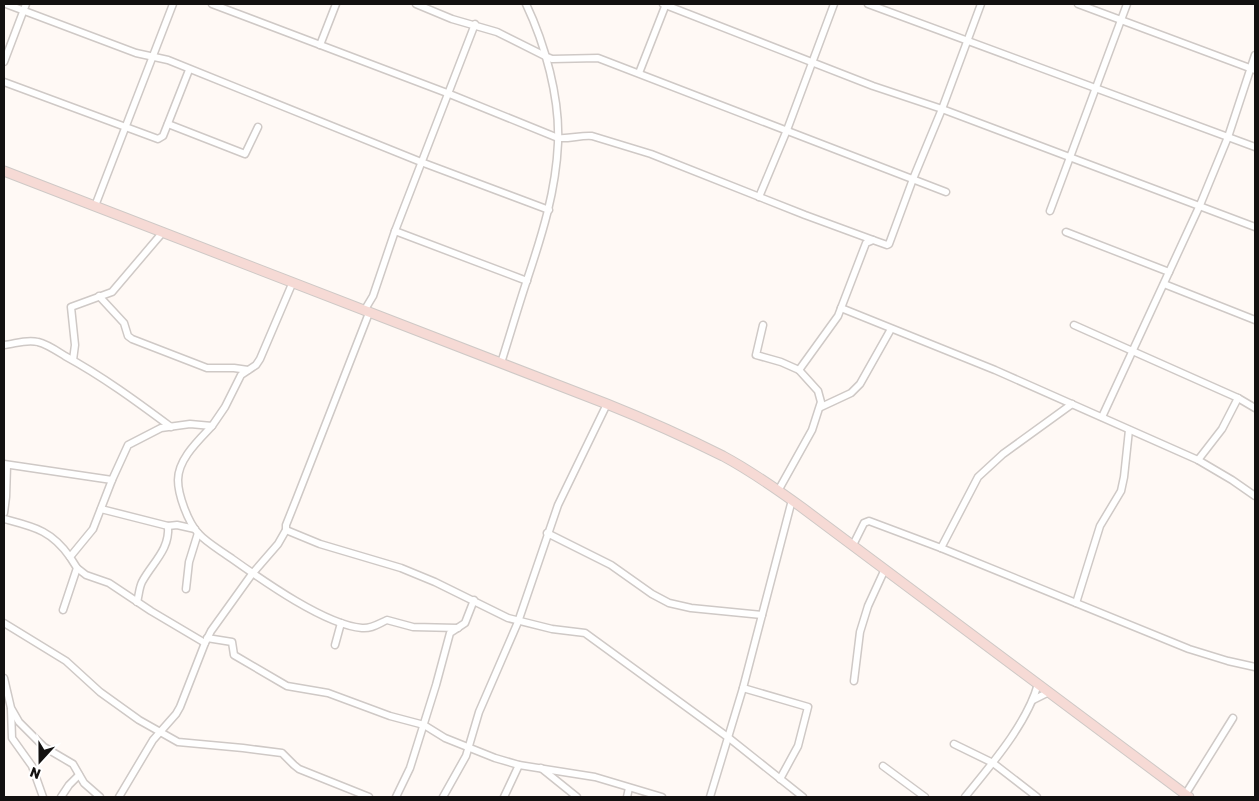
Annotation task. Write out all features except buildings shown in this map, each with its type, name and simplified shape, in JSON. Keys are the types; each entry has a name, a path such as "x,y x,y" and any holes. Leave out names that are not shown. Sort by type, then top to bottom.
{"main road":[{"path":"4,173 163,232 292,284 608,404 664,427 725,457 792,500 1187,796"}],"street":[{"path":"6,4 25,7 136,53 168,60 421,162 549,210"},
{"path":"95,206 173,4"},
{"path":"212,4 447,93 558,138 570,139 586,135 592,136 651,154 887,246 942,109 981,4"},
{"path":"320,45 336,4"},
{"path":"416,4 452,19 475,24 496,32 552,59 598,58 946,192"},
{"path":"501,363 549,210 558,138 557,113 547,57 536,24 526,4"},
{"path":"639,73 665,4 873,86 942,109 1255,226"},
{"path":"759,197 788,130 834,4"},
{"path":"868,4 1255,147"},
{"path":"1078,4 1253,69"},
{"path":"1050,210 1127,4"},
{"path":"4,62 25,7"},
{"path":"119,797 153,740 180,707 206,640 252,574 273,551 286,530 373,296 395,231 475,24"},
{"path":"1102,417 1200,205 1253,69 1255,55"},
{"path":"4,82 158,139 163,136 189,70"},
{"path":"168,124 245,154 258,127"},
{"path":"395,231 527,281"},
{"path":"73,360 75,345 70,307 112,292 163,232"},
{"path":"1066,232 1169,272"},
{"path":"861,236 866,244"},
{"path":"799,370 834,323 866,244 873,240"},
{"path":"186,589 189,562 196,531 185,508 178,480 185,459 192,447 212,426 225,407 241,375 256,365 260,359 292,284"},
{"path":"1164,284 1255,320"},
{"path":"99,296 124,323 128,336 132,339 206,368 248,370"},
{"path":"841,308 995,370 1198,460 1255,496"},
{"path":"764,325 756,356 771,359 799,370 818,391 822,402 812,430 778,491"},
{"path":"1074,325 1238,398 1255,408"},
{"path":"821,407 851,393 860,384 891,329"},
{"path":"4,345 15,342 35,341 46,345 131,397 170,427"},
{"path":"1198,460 1222,429 1238,398"},
{"path":"443,797 462,764 479,712 518,622 547,534 571,476 608,404"},
{"path":"941,548 978,477 1003,454 1072,404"},
{"path":"70,556 93,529 128,445 154,431 170,427 190,424 212,426"},
{"path":"1076,603 1100,526 1121,491 1129,430"},
{"path":"4,513 6,496 5,464 112,480"},
{"path":"710,797 743,688 792,500"},
{"path":"101,509 168,526 177,524 196,531 252,574 341,623 361,628 370,628 386,620 413,627 458,628"},
{"path":"4,519 20,523 53,537 70,556 76,568 86,575 109,583 137,602 206,640 232,642 234,654 287,686 328,693 390,716 424,724 445,738 468,748 519,765 595,778 662,797"},
{"path":"853,545 864,523 870,521 1189,648 1228,661 1255,667"},
{"path":"137,602 142,583 164,550 168,538 168,526"},
{"path":"286,530 330,547 401,568 435,582 518,622 585,633 729,738 803,797"},
{"path":"547,534 612,565 652,594 669,603 691,608 762,616"},
{"path":"63,610 76,568"},
{"path":"854,681 860,632 868,606 885,569"},
{"path":"396,797 410,768 450,633 465,623 474,600"},
{"path":"335,645 341,623"},
{"path":"4,624 4,633"},
{"path":"4,624 66,661 100,692 138,720 178,742 282,753 299,769 369,797"},
{"path":"4,678 11,708 12,738 32,766 43,797"},
{"path":"965,797 993,763 1033,700 1038,684"},
{"path":"743,688 808,707 798,746 780,779"},
{"path":"1033,700 1049,692"},
{"path":"11,708 19,722 44,747 73,764 84,783 100,797"},
{"path":"1187,796 1233,718"},
{"path":"954,744 993,763 1036,797"},
{"path":"504,797 519,765"},
{"path":"883,766 925,797"},
{"path":"541,768 577,797"},
{"path":"61,797 69,785 79,776"},
{"path":"627,797 629,788"}]}
